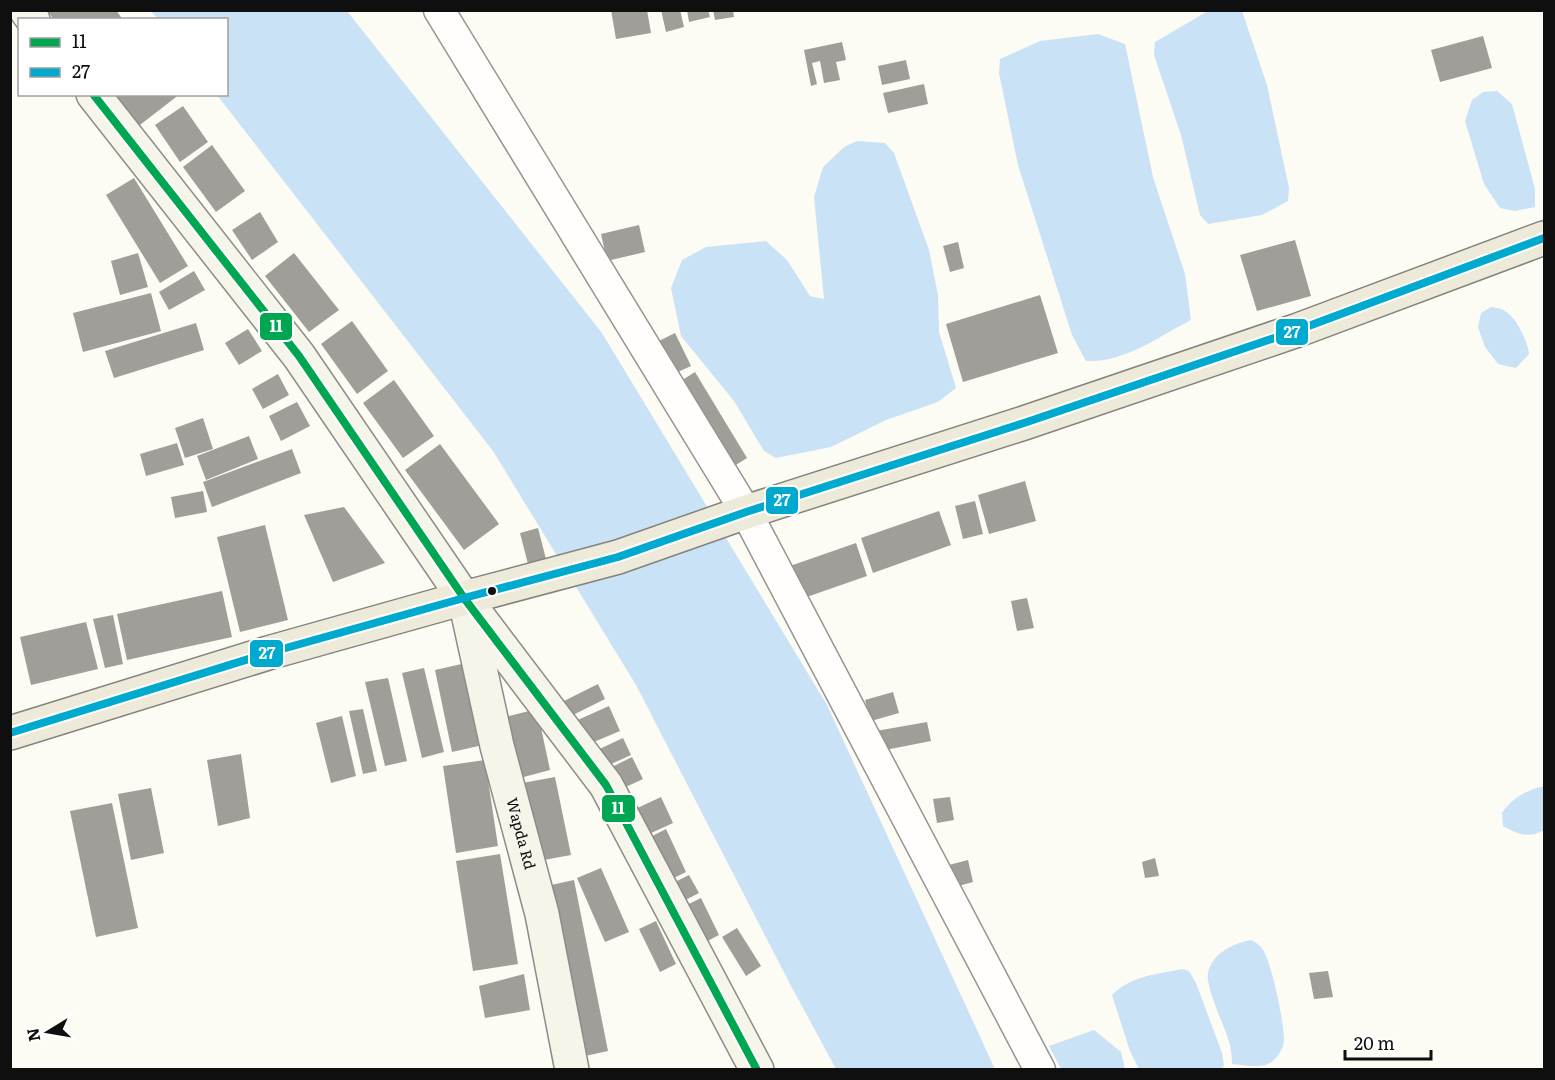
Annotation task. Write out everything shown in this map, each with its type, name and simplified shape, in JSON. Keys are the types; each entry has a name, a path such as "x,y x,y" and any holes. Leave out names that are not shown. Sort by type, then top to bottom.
{"main road":[{"path":"95,96 299,356 464,598 606,785 757,1070"},
{"path":"10,733 268,653 618,557 746,512 1024,423 1298,330 1545,238"},
{"name":"Wapda Rd","path":"464,598 497,746 542,914 572,1070"}],"street":[{"path":"439,10 746,512 1040,1070"}],"water":[{"path":"151,11 347,11 602,333 827,705 995,1069 836,1069 636,685 493,451 218,96 228,96 228,18 157,18"},
{"path":"1208,11 1242,11 1267,85 1289,188 1288,201 1262,215 1208,224 1200,215 1181,135 1154,55 1155,42"},
{"path":"1098,34 1125,44 1153,177 1185,274 1191,320 1140,348 1114,358 1086,361 1072,335 1018,165 999,73 1000,59 1040,41"},
{"path":"1497,91 1512,104 1535,189 1535,207 1515,211 1500,208 1484,184 1465,121 1472,100 1483,92"},
{"path":"857,141 885,143 894,153 929,250 938,295 939,332 956,388 938,402 886,420 831,447 776,458 764,451 734,401 681,336 671,288 682,260 706,247 766,241 787,260 810,296 824,299 814,197 823,167 844,147"},
{"path":"1491,307 1502,309 1509,314 1524,337 1529,354 1516,368 1498,364 1485,347 1478,327 1481,313"},
{"path":"1544,786 1544,830 1528,835 1503,826 1502,813 1510,803 1526,792"},
{"path":"1251,940 1262,948 1270,966 1280,1007 1284,1040 1275,1059 1266,1065 1256,1066 1232,1064 1228,1038 1208,980 1210,966 1219,955 1231,946"},
{"path":"1182,969 1189,971 1196,983 1222,1053 1224,1066 1220,1070 1139,1069 1130,1051 1112,995 1136,980"},
{"path":"1094,1030 1121,1052 1125,1069 1061,1069 1049,1046"}],"building":[{"path":"47,10 116,10 122,18 53,18"},
{"path":"611,10 647,10 651,33 616,39"},
{"path":"661,10 680,10 684,27 666,32"},
{"path":"687,10 708,10 710,17 689,22"},
{"path":"713,10 733,10 734,17 715,20"},
{"path":"1483,36 1492,68 1440,82 1431,50"},
{"path":"842,42 846,60 836,62 840,80 824,83 820,61 812,63 817,84 811,86 804,50"},
{"path":"906,60 910,79 882,85 878,66"},
{"path":"924,84 928,104 888,113 883,93"},
{"path":"112,96 177,96 136,128"},
{"path":"183,106 208,142 180,162 155,125"},
{"path":"212,145 245,191 216,212 183,167"},
{"path":"134,178 188,266 160,283 106,195"},
{"path":"260,212 278,242 252,260 232,230"},
{"path":"639,225 645,252 607,261 601,234"},
{"path":"1295,240 1311,296 1257,311 1240,255"},
{"path":"958,242 964,268 950,272 943,246"},
{"path":"138,253 148,287 120,295 111,261"},
{"path":"294,253 339,310 309,332 265,276"},
{"path":"194,271 205,290 169,310 159,292"},
{"path":"151,293 161,331 83,352 73,313"},
{"path":"1040,295 1058,353 963,382 946,324"},
{"path":"352,321 388,371 357,394 321,344"},
{"path":"196,323 204,350 114,378 105,351"},
{"path":"248,329 262,351 239,365 225,343"},
{"path":"675,333 691,366 669,376 653,344"},
{"path":"695,372 747,458 728,470 676,384"},
{"path":"278,374 289,395 263,409 252,389"},
{"path":"394,380 434,436 403,458 363,403"},
{"path":"297,402 310,426 281,441 269,416"},
{"path":"203,418 213,449 185,458 175,428"},
{"path":"249,436 258,459 206,480 197,456"},
{"path":"177,443 184,465 146,476 140,454"},
{"path":"440,444 499,524 464,550 405,470"},
{"path":"292,449 301,473 212,507 203,482"},
{"path":"1025,481 1036,521 989,534 978,495"},
{"path":"203,491 207,512 175,518 171,497"},
{"path":"975,501 983,534 963,539 955,506"},
{"path":"344,507 385,563 333,582 304,515"},
{"path":"939,511 951,545 873,573 861,538"},
{"path":"265,525 288,620 240,632 217,537"},
{"path":"538,528 546,559 528,564 520,533"},
{"path":"856,543 867,576 801,599 790,566"},
{"path":"222,591 232,637 127,660 117,614"},
{"path":"1027,598 1034,628 1017,631 1011,601"},
{"path":"113,615 123,664 105,668 93,619"},
{"path":"86,622 98,669 31,685 20,637"},
{"path":"466,663 483,745 452,752 435,670"},
{"path":"424,668 444,752 422,758 402,673"},
{"path":"388,678 407,761 385,766 365,682"},
{"path":"598,684 605,699 563,720 556,705"},
{"path":"893,692 899,713 871,721 865,700"},
{"path":"609,706 620,731 582,747 571,723"},
{"path":"363,709 377,771 363,774 349,711"},
{"path":"537,709 550,770 520,778 505,717"},
{"path":"342,716 356,776 331,783 316,723"},
{"path":"927,722 931,741 880,751 876,731"},
{"path":"623,738 631,755 598,770 591,753"},
{"path":"241,754 250,818 218,826 207,760"},
{"path":"632,757 643,779 615,792 604,771"},
{"path":"485,760 498,846 456,853 443,766"},
{"path":"555,777 571,855 533,862 517,784"},
{"path":"151,788 164,853 131,860 118,794"},
{"path":"661,797 673,823 625,845 614,819"},
{"path":"950,797 954,820 937,823 933,799"},
{"path":"112,803 138,928 96,937 70,811"},
{"path":"666,829 686,872 649,890 629,848"},
{"path":"500,854 518,964 473,971 456,861"},
{"path":"1155,858 1159,876 1145,878 1142,862"},
{"path":"968,860 973,882 951,888 945,866"},
{"path":"601,868 629,932 605,942 577,878"},
{"path":"689,875 699,893 666,910 657,891"},
{"path":"574,880 608,1051 576,1058 542,887"},
{"path":"701,898 719,935 679,956 660,918"},
{"path":"656,921 676,964 660,972 639,929"},
{"path":"737,928 761,966 746,976 722,937"},
{"path":"1328,971 1333,997 1314,999 1309,973"},
{"path":"524,974 530,1010 485,1018 479,986"}],"transit line":[{"name":"11","path":"95,96 299,356 464,598 606,785 757,1070"},
{"name":"27","path":"10,733 268,653 618,557 746,512 1024,423 1298,330 1544,238"}]}
